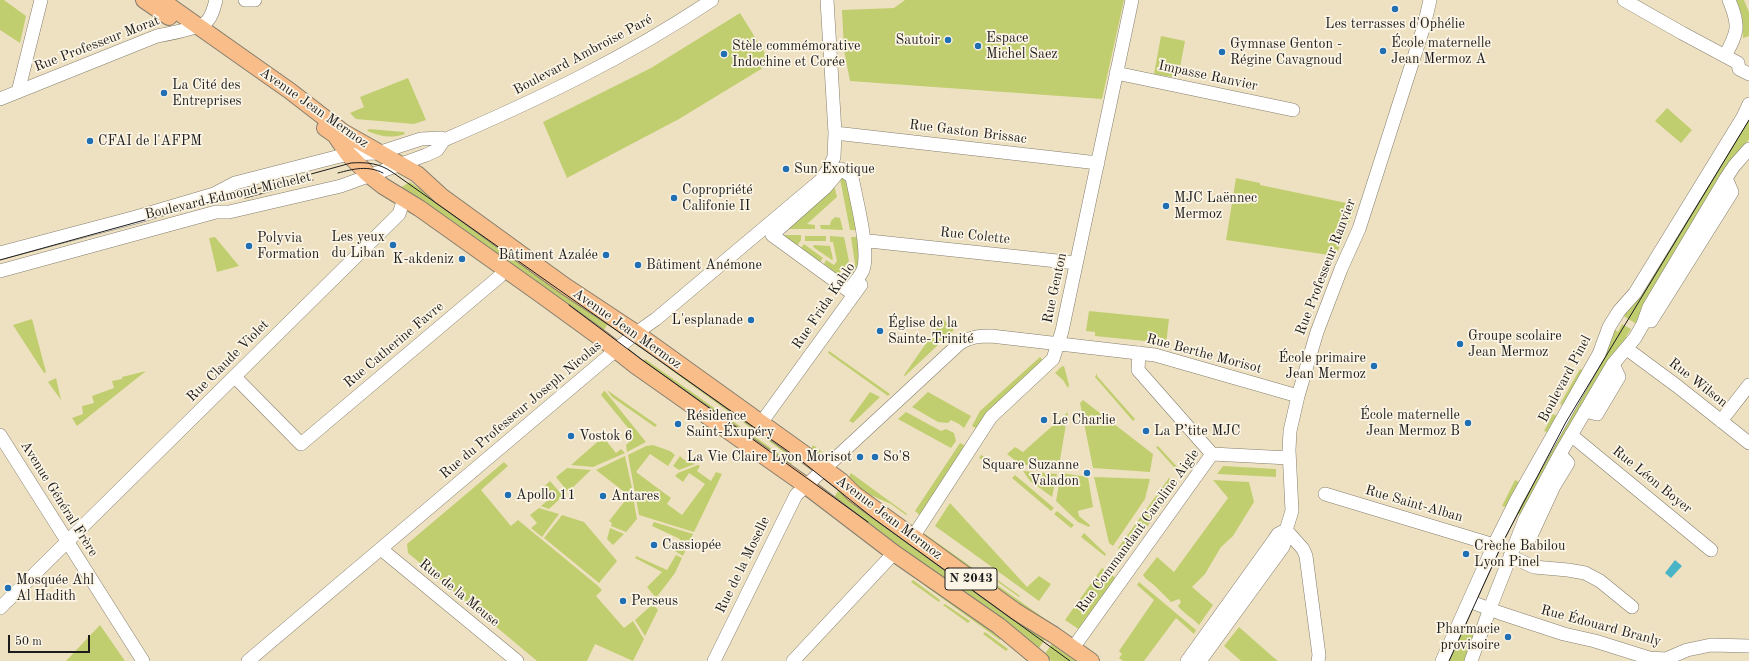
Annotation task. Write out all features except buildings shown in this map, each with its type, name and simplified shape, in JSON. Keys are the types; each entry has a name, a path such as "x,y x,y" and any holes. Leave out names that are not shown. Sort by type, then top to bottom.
{"main road":[{"name":"Avenue Jean Mermoz","path":"144,0 191,27 290,91 343,132 417,174 441,196 526,258 636,333 761,423 830,463 854,494 1015,611 1091,661"},
{"name":"Avenue Jean Mermoz","path":"161,0 191,27 335,135 348,154 369,175 388,190 419,208 617,350 636,366 805,485 894,553 999,626 1041,661"}],"street":[{"path":"18,92 41,0"},
{"name":"Rue Professeur Morat","path":"0,98 157,36 206,22 211,15 216,0"},
{"path":"245,0 255,0"},
{"name":"Boulevard Ambroise Paré","path":"400,163 437,150 444,140 516,109 584,76 637,46 712,0"},
{"name":"Rue du Professeur Joseph Nicolas","path":"248,661 636,333 667,310 821,180 834,157 835,133 827,0"},
{"name":"Rue Genton","path":"913,537 991,417 1053,359 1059,343 1132,0"},
{"name":"Rue Professeur Ranvier","path":"1286,530 1292,511 1289,458 1290,431 1298,396 1317,332 1341,270 1360,229 1424,26 1430,0"},
{"path":"1624,0 1725,56 1744,62 1739,69 1749,74"},
{"path":"1725,56 1733,42 1736,31 1736,17 1729,0"},
{"name":"Impasse Ranvier","path":"1116,73 1293,110"},
{"name":"Boulevard Pinel","path":"1442,661 1494,545 1517,498 1599,354 1609,327 1619,311 1635,293 1743,117 1749,104"},
{"name":"Rue Gaston Brissac","path":"835,133 1098,163"},
{"name":"Boulevard Ambroise Paré","path":"378,153 421,139 441,138 444,140"},
{"path":"1471,661 1489,609 1525,519 1560,454 1613,364 1626,349 1644,321 1649,306 1726,178 1749,149"},
{"name":"Boulevard Edmond Michelet","path":"0,253 136,217 214,194 235,183 348,154 378,153"},
{"name":"Rue Frida Kahlo","path":"761,423 868,273 870,264 869,241 858,176 854,170 834,157"},
{"name":"Boulevard Edmond Michelet","path":"0,271 216,212 229,212 341,186 400,163"},
{"path":"841,169 852,178 864,245 865,260 862,270 849,291 772,235 825,188 841,169"},
{"name":"Rue Claude Violet","path":"0,608 399,214 404,199"},
{"name":"Rue Colette","path":"869,241 1076,263"},
{"name":"Rue Catherine Favre","path":"235,377 301,444 499,277 505,269"},
{"name":"Rue Berthe Morisot","path":"830,463 960,343 973,337 990,336 1155,355 1298,396"},
{"name":"Rue Wilson","path":"1626,349 1749,443"},
{"path":"1139,353 1138,370 1212,454"},
{"path":"1721,421 1749,385"},
{"name":"Rue Léon Boyer","path":"1572,434 1711,550"},
{"name":"Avenue Général Frère","path":"0,435 143,661"},
{"name":"Rue Commandant Caroline Aigle","path":"1073,648 1212,454 1289,458"},
{"name":"Rue de la Moselle","path":"714,661 796,495 830,463"},
{"name":"Rue Saint-Alban","path":"1325,494 1494,545"},
{"path":"1200,661 1209,640 1274,540 1278,534 1286,530 1303,549 1306,556 1319,655 1318,661"},
{"name":"Rue de la Meuse","path":"381,549 517,661"},
{"path":"793,661 894,553"},
{"path":"1510,556 1534,567 1585,573 1600,582 1632,607"},
{"name":"Rue Édouard Branly","path":"1469,601 1564,634 1595,641 1633,654 1659,660 1672,657 1687,650 1710,645 1749,646"},
{"path":"1187,661 1209,640"}],"green space":[{"path":"0,0 4,0 26,16 20,43 0,30"},
{"name":"Espace Michel Saez","path":"905,0 1124,0 1102,99 850,81 844,50 842,10 894,8"},
{"path":"1736,0 1744,0 1749,12 1749,36 1743,38 1742,16"},
{"path":"740,13 771,63 679,119 567,178 543,122 651,68"},
{"path":"1161,36 1185,41 1178,78 1154,74"},
{"path":"408,78 426,120 414,124 356,119 350,113 364,107 360,97"},
{"path":"1667,108 1692,130 1681,143 1655,121"},
{"path":"1749,113 1749,139 1733,162 1638,325 1622,315"},
{"path":"369,129 404,132 405,134 386,136 367,131"},
{"path":"1236,178 1260,183 1260,185 1356,205 1336,256 1226,240"},
{"path":"840,179 848,179 858,230 850,230"},
{"path":"410,182 609,322 602,333 398,189"},
{"path":"834,185 837,197 807,224 815,225 815,229 786,229"},
{"path":"835,217 840,218 843,230 821,229 820,225 830,225 831,221"},
{"path":"783,235 801,235 801,240 797,246"},
{"path":"805,236 826,236 826,241 805,241"},
{"path":"830,236 844,237 849,261 838,275 824,264 826,260 834,265 837,261 833,242 830,242"},
{"path":"215,237 239,266 217,272 209,238"},
{"path":"851,237 858,237 862,255 850,284 844,279 855,264"},
{"path":"804,244 823,258 820,262 801,248"},
{"path":"814,245 830,246 833,259 832,260 813,247"},
{"path":"1089,311 1169,319 1166,345 1159,343 1160,341 1155,339 1154,342 1095,336 1095,332 1086,331"},
{"path":"32,319 46,372 44,373 13,325"},
{"path":"943,319 954,330 905,376 904,375"},
{"path":"1622,324 1631,329 1626,337 1630,339 1524,516 1514,512 1614,329 1618,332"},
{"path":"829,351 890,394 888,396 828,353"},
{"path":"1040,357 1045,363 979,430 972,426 980,411"},
{"path":"645,359 792,463 791,465 642,363"},
{"path":"669,366 797,456 795,460 668,368"},
{"path":"1064,366 1069,385 1068,388 1063,380 1055,373"},
{"path":"1580,369 1583,370 1562,405 1560,404"},
{"path":"146,371 77,426 72,418 83,414 82,406 94,403 92,396 114,388 112,381"},
{"path":"1097,373 1097,376 1135,419 1133,421 1095,377"},
{"path":"56,378 61,400 48,382"},
{"path":"607,390 657,425 655,427 612,397"},
{"path":"604,391 646,442 627,452 626,445 629,442 627,439 633,434 601,395"},
{"path":"870,392 880,397 853,423 849,421"},
{"path":"928,392 971,416 964,428 951,420 948,423 938,422 912,407"},
{"path":"1083,400 1153,454 1150,472 1093,468 1080,403"},
{"path":"906,412 941,431 946,429 954,433 956,441 951,448 898,419"},
{"path":"1068,412 1059,466 1021,465 1007,454 1015,447 1023,452"},
{"path":"1553,414 1557,416 1547,432 1544,431"},
{"path":"603,437 616,453 621,449 625,453 593,467 571,465"},
{"path":"960,443 968,447 922,517 915,511"},
{"path":"653,445 670,451 675,455 668,466 650,454 636,472 671,498 667,504 682,515 705,484 689,473 683,482 675,476 678,473 698,465 700,466 697,471 711,481 716,472 722,474 694,532 639,515 628,455 646,446"},
{"path":"813,445 829,457 823,459 811,449"},
{"path":"1158,446 1179,469 1193,458 1195,459 1186,473 1179,473 1156,447"},
{"path":"981,455 999,464 998,468 979,458"},
{"path":"625,456 632,488 627,494 596,470"},
{"path":"680,456 683,459 695,464 679,470 673,466"},
{"path":"504,462 508,466 481,490 511,526 518,520 597,585 602,590 596,596 624,628 633,621 644,639 633,661 595,644 587,661 537,661 408,553 407,544"},
{"path":"1223,466 1276,469 1276,477 1217,474"},
{"path":"567,468 591,470 568,492 556,477"},
{"path":"1023,471 1057,474 1052,497 1030,481"},
{"path":"851,473 907,514 906,515 891,504 866,493 848,478"},
{"path":"1061,473 1088,477 1093,507 1078,511 1079,516 1090,525 1089,527 1078,522 1056,501"},
{"path":"1015,475 1054,508 1051,511 1012,478"},
{"path":"1094,477 1150,479 1145,499 1113,546 1109,543"},
{"path":"1169,478 1177,484 1127,555 1118,548"},
{"path":"1213,480 1249,482 1254,502 1233,536 1221,547 1205,574 1192,587 1213,605 1199,625 1178,606 1181,602 1179,599 1171,602 1143,575 1157,557 1174,572 1228,498"},
{"path":"1515,480 1519,482 1506,507 1502,506"},
{"path":"550,481 563,496 549,509 541,506 547,501 543,496 540,498 536,494"},
{"path":"840,488 1047,636 1037,651 833,499"},
{"path":"632,492 637,519 626,532 611,526 612,523 609,521"},
{"path":"950,503 1027,587 1039,576 1051,584 1039,601 935,526"},
{"path":"539,508 559,514 542,537 531,528 537,523 530,515"},
{"path":"1057,511 1074,525 1071,528 1054,514"},
{"path":"562,515 584,522 617,561 599,583 544,538"},
{"path":"654,522 693,534 683,556 675,551 680,539 652,526"},
{"path":"610,528 624,534 613,545 607,539"},
{"path":"1084,533 1106,554 1105,556 1081,537"},
{"path":"925,534 1055,626 1054,628 922,538"},
{"path":"676,555 682,558 675,573 656,598 647,587 662,572 635,558 636,556 667,570"},
{"path":"1102,568 1116,578 1080,630 1065,620"},
{"path":"985,571 1020,596 1019,597 984,572"},
{"path":"913,580 940,600 939,602 911,582"},
{"path":"927,581 1003,635 1000,640 924,585"},
{"path":"1139,582 1196,630 1194,634 1176,618 1144,661 1123,661 1119,658 1122,654 1119,651 1154,600 1137,585"},
{"path":"653,604 658,610 645,636 635,620"},
{"path":"945,604 970,621 968,623 943,605"},
{"path":"100,625 125,661 66,661"},
{"path":"1239,627 1278,661 1241,661 1224,646"},
{"path":"1461,629 1474,635 1464,661 1446,661"},
{"path":"985,632 1008,649 1006,651 983,634"},
{"path":"1054,641 1081,661 1052,661 1044,655"}],"water":[{"path":"1675,560 1682,566 1671,578 1665,573"}],"tram line":[{"path":"1449,661 1505,538 1566,422 1749,120"},
{"path":"0,260 351,163 367,163 377,165 392,172 799,459 873,518 1070,661"},
{"path":"338,173 366,168 383,173"},
{"path":"245,198 313,180"},
{"path":"569,305 641,359 868,522"}],"place":[{"name":"Les terrasses d'Ophélie","path":"1395,9"},
{"name":"Sautoir","path":"948,40"},
{"name":"Espace Michel Saez","path":"978,46"},
{"name":"École maternelle Jean Mermoz A","path":"1383,51"},
{"name":"Gymnase Genton - Régine Cavagnoud","path":"1222,52"},
{"name":"Stèle commémorative Indochine et Corée","path":"724,54"},
{"name":"La Cité des Entreprises","path":"164,93"},
{"name":"CFAI de l'AFPM","path":"90,141"},
{"name":"Sun Exotique","path":"786,169"},
{"name":"Copropriété Califonie II","path":"674,198"},
{"name":"MJC Laënnec Mermoz","path":"1166,206"},
{"name":"Les yeux du Liban","path":"393,245"},
{"name":"Polyvia Formation","path":"249,246"},
{"name":"Bâtiment Azalée","path":"606,255"},
{"name":"K-akdeniz","path":"462,259"},
{"name":"Bâtiment Anémone","path":"638,265"},
{"name":"L'esplanade","path":"751,320"},
{"name":"Église de la Sainte-Trinité","path":"880,331"},
{"name":"Groupe scolaire Jean Mermoz","path":"1460,344"},
{"name":"École primaire Jean Mermoz","path":"1374,366"},
{"name":"Le Charlie","path":"1044,420"},
{"name":"École maternelle Jean Mermoz B","path":"1468,423"},
{"name":"Résidence Saint-Éxupéry","path":"678,424"},
{"name":"La P’tite MJC","path":"1146,431"},
{"name":"Vostok 6","path":"571,436"},
{"name":"La Vie Claire Lyon Morisot","path":"860,457"},
{"name":"So'8","path":"875,457"},
{"name":"Square Suzanne Valadon","path":"1087,473"},
{"name":"Apollo 11","path":"508,495"},
{"name":"Antares","path":"603,496"},
{"name":"Cassiopée","path":"654,545"},
{"name":"Crèche Babilou Lyon Pinel","path":"1466,554"},
{"name":"Mosquée Ahl Al Hadith","path":"8,588"},
{"name":"Perseus","path":"623,601"},
{"name":"Pharmacie provisoire","path":"1508,637"}]}
